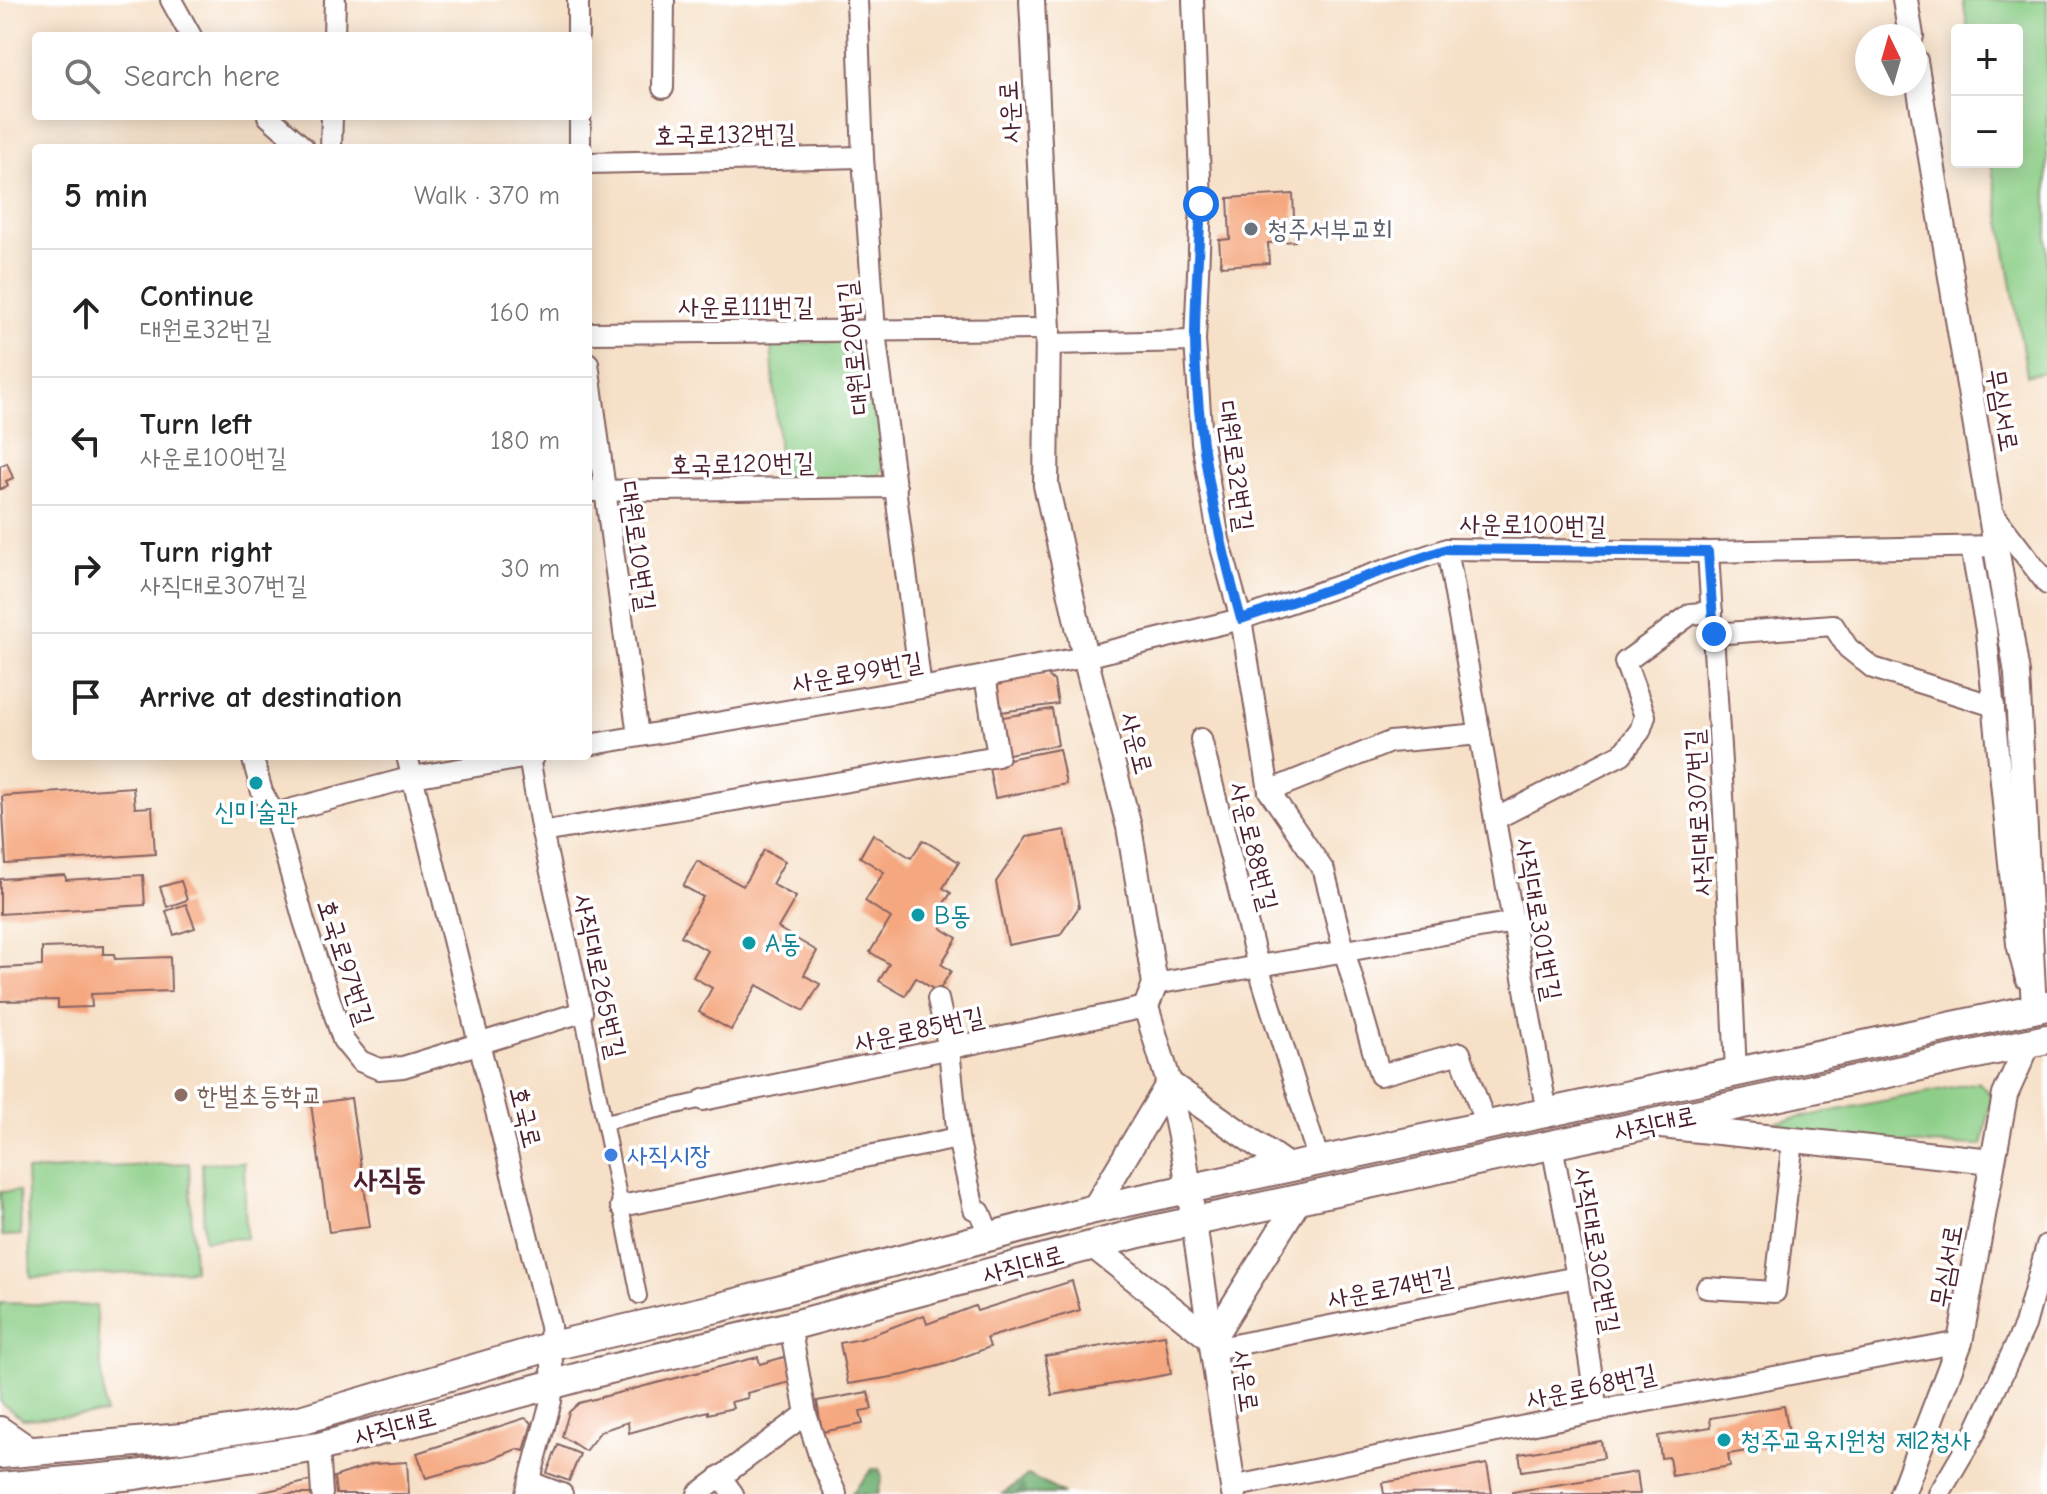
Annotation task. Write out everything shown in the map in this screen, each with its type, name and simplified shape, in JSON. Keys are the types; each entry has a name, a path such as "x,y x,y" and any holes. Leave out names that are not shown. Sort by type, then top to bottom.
{"main road":[{"name":"사직대로","path":"0,1454 182,1438 300,1420 552,1346 721,1307 1094,1209 2040,1008"},
{"name":"사직대로","path":"0,1487 137,1484 319,1447 1092,1245 2037,1042"}],"street":[{"path":"171,0 189,32"},
{"path":"334,32 335,0"},
{"path":"578,0 578,32"},
{"path":"663,88 664,0"},
{"name":"대원로20번길","path":"857,0 863,157 875,332 921,688"},
{"name":"사운로","path":"1032,0 1048,336 1046,485 1085,657 1129,827 1155,984"},
{"name":"대원로32번길","path":"1193,0 1201,204 1195,341 1205,456 1219,540 1241,619 1269,791 1324,871 1344,950"},
{"path":"1905,0 1909,24"},
{"name":"무심서로","path":"1921,96 2017,673 2040,1008"},
{"path":"272,120 300,144"},
{"path":"331,144 332,120"},
{"path":"580,120 580,144"},
{"name":"호국로132번길","path":"592,163 863,157"},
{"name":"사운로111번길","path":"592,333 875,332 1195,341"},
{"name":"대원로10번길","path":"592,427 596,491 638,736"},
{"name":"호국로120번길","path":"596,491 896,487"},
{"path":"1991,511 2047,584"},
{"name":"사운로100번길","path":"1085,657 1241,619 1447,549 1708,552 1996,546"},
{"path":"1971,547 1986,630 2017,944 2040,1008"},
{"name":"사직대로301번길","path":"1447,549 1547,1113"},
{"name":"사직대로307번길","path":"1708,552 1736,1072"},
{"path":"1495,819 1622,754 1640,731 1645,716 1625,662 1691,614 1712,612"},
{"path":"1714,634 1833,625 1848,648 1873,668 1994,706"},
{"name":"사운로99번길","path":"592,744 1085,657"},
{"path":"542,832 998,756 985,676"},
{"path":"1269,791 1390,742 1480,734"},
{"name":"사운로88번길","path":"1201,739 1258,966"},
{"name":"호국로97번길","path":"253,760 262,792 274,814 304,921 343,1040 360,1061 379,1069 403,1067 582,1012"},
{"name":"호국로","path":"408,760 542,1292 552,1346 553,1384 528,1488"},
{"path":"274,814 413,777 509,760"},
{"name":"사직대로265번길","path":"532,760 542,832 639,1296"},
{"path":"1146,1007 1155,984 1514,922"},
{"path":"1344,950 1380,1075 1460,1053 1486,1125"},
{"path":"1258,966 1319,1161"},
{"name":"사직대로","path":"938,999 949,1049 958,1138 974,1209 980,1212 989,1235"},
{"name":"사운로","path":"1146,1007 1169,1083 1189,1188 1233,1490"},
{"name":"사운로85번길","path":"703,1100 1146,1007"},
{"name":"무심서로","path":"1902,1494 1960,1342 2005,1095 2037,1042"},
{"path":"1094,1209 1169,1083 1289,1167"},
{"path":"605,1122 703,1100"},
{"path":"1650,1125 1992,1161"},
{"path":"621,1206 958,1138"},
{"path":"1707,1288 1775,1292 1793,1140"},
{"name":"사직대로302번길","path":"1552,1145 1577,1277 1597,1411"},
{"path":"1092,1245 1213,1344 1299,1200"},
{"path":"1939,1494 1976,1431 2025,1325 2047,1245"},
{"name":"사운로74번길","path":"1213,1344 1577,1277"},
{"path":"790,1326 806,1414 821,1461 836,1494"},
{"name":"사운로68번길","path":"1233,1490 1597,1411 1960,1342"},
{"path":"698,1494 806,1414"},
{"path":"0,1429 32,1451"},
{"path":"319,1447 322,1494"},
{"path":"720,1476 733,1494"},
{"path":"528,1488 562,1494"}],"green space":[{"path":"1963,0 2047,0 2047,372 2027,375 1992,168 2023,168 2023,24 1967,24"},
{"path":"859,342 870,353 885,463 877,480 781,484 771,343"},
{"path":"1978,1082 1992,1096 1982,1146 1808,1140 1742,1129"},
{"path":"244,1162 246,1238 204,1240 202,1163"},
{"path":"189,1163 194,1270 31,1278 26,1171"},
{"path":"19,1191 21,1235 2,1236 0,1192"},
{"path":"0,1303 96,1306 105,1414 23,1419 2,1404"},
{"path":"872,1469 879,1469 882,1476 878,1494 851,1494"},
{"path":"1028,1475 1064,1494 1003,1494"}],"building":[{"path":"1293,194 1295,241 1268,243 1269,263 1221,266 1219,240 1230,239 1228,198"},
{"path":"7,463 13,478 6,481 8,486 0,489 0,466"},
{"path":"1046,674 1054,681 1058,704 994,713 989,682"},
{"path":"1052,709 1058,745 1003,755 997,718"},
{"path":"1059,749 1066,784 995,798 988,763"},
{"path":"133,787 135,808 152,807 155,854 6,864 2,796"},
{"path":"1065,830 1079,907 1060,935 1008,945 996,882 1027,837"},
{"name":"B동","path":"873,834 911,858 923,840 959,862 943,888 951,893 942,906 951,912 941,928 957,938 941,964 951,971 938,992 916,978 905,996 879,981 889,964 870,952 891,918 865,901 884,872 860,857"},
{"name":"A동","path":"764,850 785,861 772,884 796,897 778,928 817,951 804,975 820,984 804,1011 757,985 731,1030 699,1012 712,988 693,977 708,951 681,936 703,897 683,886 697,861 743,886"},
{"path":"65,875 66,880 143,875 145,905 0,914 0,879"},
{"path":"181,881 187,900 167,907 160,887"},
{"path":"186,904 195,928 174,935 166,911"},
{"path":"103,946 103,954 114,954 115,959 170,957 171,991 91,994 92,1007 58,1008 58,1000 0,1001 0,968 42,966 42,948"},
{"path":"351,1098 370,1227 329,1232 311,1104"},
{"path":"1072,1281 1080,1310 987,1338 990,1347 942,1365 848,1384 840,1343 861,1339 924,1315 927,1324 975,1306 977,1311"},
{"path":"1165,1335 1171,1374 1052,1395 1045,1356"},
{"path":"791,1355 798,1380 747,1393 748,1398 731,1402 733,1408 708,1414 708,1411 629,1433 628,1422 601,1431 585,1451 562,1436 569,1412 579,1403 758,1357 760,1364"},
{"path":"868,1392 872,1409 860,1411 863,1424 822,1432 817,1401"},
{"name":"청주교육지원청 제2청사","path":"1784,1406 1791,1444 1728,1454 1730,1466 1672,1476 1669,1457 1661,1458 1658,1436 1711,1427 1710,1418"},
{"path":"525,1418 532,1423 524,1451 517,1449 426,1478 417,1453"},
{"path":"1601,1441 1604,1458 1522,1471 1519,1454"},
{"path":"558,1445 580,1454 569,1481 547,1473"},
{"path":"407,1462 409,1494 336,1494 334,1477 373,1464"},
{"path":"1487,1464 1492,1493 1384,1494 1382,1483"},
{"path":"1637,1472 1640,1494 1512,1494 1512,1492"},
{"path":"314,1480 314,1494 259,1494 259,1493"}],"place":[{"name":"청주서부교회","path":"1251,229"},
{"name":"신미술관","path":"256,783"},
{"name":"B동","path":"918,915"},
{"name":"A동","path":"749,943"},
{"name":"한벌초등학교","path":"181,1095"},
{"name":"사직시장","path":"611,1155"},
{"name":"청주교육지원청 제2청사","path":"1724,1440"}],"district":[{"name":"사직동","path":"390,1179"}],"route":[{"path":"1201,204 1195,341 1202,442 1219,540 1241,619 1447,549 1708,552 1714,634"}]}
